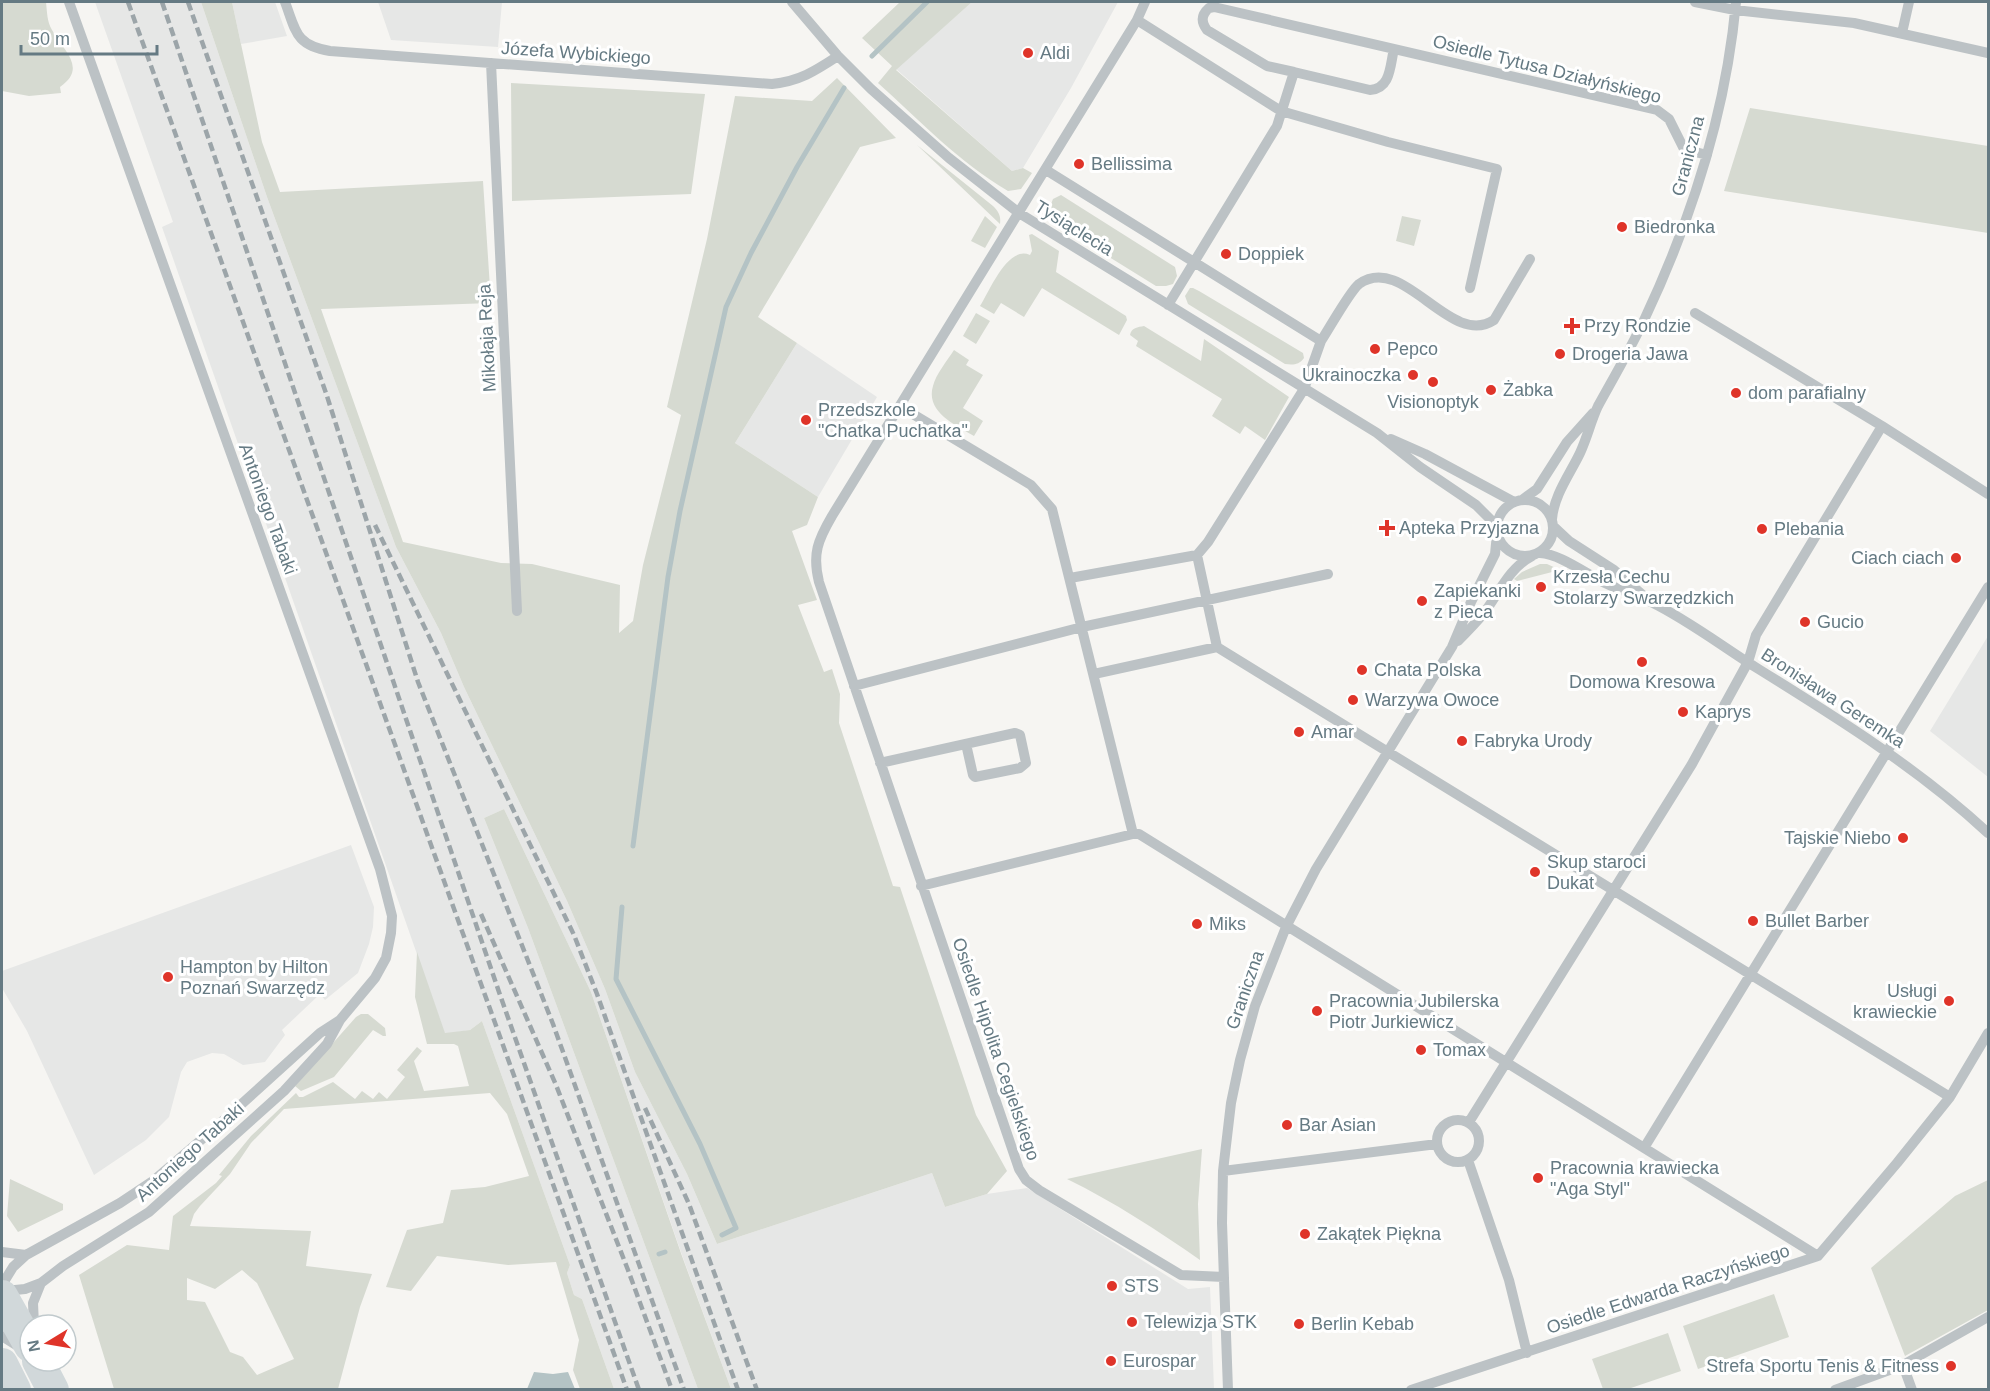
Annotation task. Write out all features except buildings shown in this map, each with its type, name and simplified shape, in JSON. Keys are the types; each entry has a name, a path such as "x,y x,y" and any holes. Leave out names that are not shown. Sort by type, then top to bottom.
{"main road":[{"path":"2,1296 18,1326"}],"street":[{"name":"Antoniego Tabaki","path":"2,1291 18,1290 40,1283 63,1266 141,1218 297,1077 327,1044 340,1020 375,978 386,958 392,924 384,882 69,2"},
{"name":"Józefa Wybickiego","path":"285,2 296,32 305,44 330,51 772,84 803,78 838,56"},
{"name":"Tysiąclecia","path":"792,2 838,56 913,128 1019,213 1377,433 1420,467 1476,505 1497,530"},
{"path":"1019,213 1137,20 1145,2"},
{"path":"1695,2 1837,21 1989,53"},
{"path":"1902,33 1909,2"},
{"name":"Graniczna","path":"1553,523 1555,502 1581,451 1598,408 1631,347 1689,216 1721,96 1735,6"},
{"name":"Osiedle Tytusa Działyńskiego","path":"1394,49 1387,80 1383,86 1370,90 1267,66 1207,30 1202,21 1203,15 1209,8 1214,8 1394,49 1657,110 1670,119 1684,149 1707,155"},
{"path":"1137,20 1281,111 1497,169 1470,288"},
{"name":"Mikołaja Reja","path":"491,63 517,611"},
{"path":"1168,305 1277,126 1294,72"},
{"path":"1046,170 1321,341"},
{"name":"Osiedle Hipolita Cegielskiego","path":"1019,213 832,516 817,548 815,564 819,582 921,886 1019,1169 1026,1180 1039,1190 1181,1275 1224,1277"},
{"path":"1070,578 1197,555 1208,542 1304,388 1321,341 1357,285 1370,278 1387,278 1420,294 1461,323 1486,326 1494,320 1530,259"},
{"path":"1695,313 1882,426 1989,494"},
{"path":"901,407 1031,485 1052,509 1133,834"},
{"name":"Graniczna","path":"1518,501 1537,489 1567,442 1598,408"},
{"path":"1470,1122 1692,764 1748,662 1756,635 1882,426"},
{"name":"Tysiąclecia","path":"1377,433 1425,454 1518,501"},
{"path":"1530,500 1544,506 1553,523 1550,542 1536,554 1525,557 1510,552 1500,541 1497,530 1502,511 1518,501 1530,500"},
{"name":"Bronisława Geremka","path":"1553,523 1569,541 1614,570 1652,603"},
{"name":"Graniczna","path":"1228,1389 1223,1172 1231,1103 1245,1043 1264,980 1286,927 1327,850 1452,647 1495,554 1497,530"},
{"name":"Graniczna","path":"1452,647 1484,613 1513,571 1536,554"},
{"name":"Bronisława Geremka","path":"1536,554 1551,555 1652,603 1748,662 1888,752 1941,792 1989,833"},
{"path":"1197,555 1217,647"},
{"path":"854,686 1082,627 1328,574"},
{"path":"1644,1148 1989,588"},
{"path":"1094,674 1217,647 1950,1097"},
{"path":"880,762 966,744 1017,734 1020,735 1026,763 1020,768 975,777 966,744"},
{"path":"921,886 1133,834 1146,837 1286,927"},
{"name":"Osiedle Edwarda Raczyńskiego","path":"1286,927 1818,1256"},
{"name":"Antoniego Tabaki","path":"2,1285 13,1267 26,1255 131,1197 153,1181 320,1033 340,1020"},
{"name":"Osiedle Edwarda Raczyńskiego","path":"1411,1389 1527,1353 1818,1256 1898,1163 1950,1097 1989,1033"},
{"path":"1456,1119 1470,1122 1480,1138 1477,1151 1468,1160 1461,1162 1448,1160 1439,1150 1437,1137 1444,1125 1456,1119"},
{"path":"1223,1172 1437,1143"},
{"name":"Osiedle Edwarda Raczyńskiego","path":"1468,1160 1509,1280 1527,1353"},
{"path":"2,1252 26,1255"},
{"path":"33,1313 34,1298 40,1283"},
{"path":"1834,1389 1903,1365 1989,1317"},
{"path":"2,1336 18,1348"},
{"path":"1903,1365 1912,1389"}],"shaded area":[{"path":"2,2 46,2 50,27 67,52 73,66 68,80 60,87 61,93 29,96 2,91"},
{"path":"95,2 201,2 267,197 396,547 441,633 464,687 567,901 605,989 635,1072 687,1174 717,1244 932,1173 945,1207 987,1194 1027,1188 1188,1289 1210,1287 1214,1389 731,1389 591,992 504,809 484,818 528,928 698,1389 614,1389 582,1299 574,1295 567,1273 570,1265 482,1021 470,1030 445,1034 162,227 173,222"},
{"path":"201,2 232,2 262,142 280,192 483,181 491,303 321,309 403,542 501,563 532,564 620,585 619,633 633,621 643,565 681,415 667,407 707,239 735,96 812,101 837,78 896,138 860,147 758,317 797,343 735,443 818,497 807,525 792,531 817,600 798,605 824,672 832,669 840,694 839,723 893,886 900,887 976,1115 1007,1171 987,1194 945,1207 932,1173 717,1244 687,1174 635,1072 605,989 567,901 464,687 441,633 396,547 267,197"},
{"path":"232,2 275,2 287,36 241,44"},
{"path":"378,2 502,2 498,47 391,40"},
{"path":"900,2 972,2 896,70 1012,171 1023,168 1032,173 1021,189 1008,191 973,168 878,83 892,66 862,38"},
{"path":"972,2 1118,2 1071,88 1023,168 1012,171 896,69"},
{"path":"511,83 705,94 691,194 512,201"},
{"path":"1750,108 1988,146 1988,233 1724,191"},
{"path":"917,145 993,206 999,214 1000,224"},
{"path":"1061,195 1175,267 1177,276 1173,284 1156,286 1051,221 1049,209 1053,199"},
{"path":"985,216 997,227 985,248 971,241"},
{"path":"1402,216 1421,220 1414,246 1396,241"},
{"path":"1032,234 1059,251 1056,272 1126,316 1127,320 1119,335 1042,288 1024,317 1001,303 994,314 980,306 994,280 1007,263 1014,256 1030,255 1032,251 1029,235"},
{"path":"1190,288 1199,291 1303,353 1304,358 1296,364 1285,364 1188,304 1185,296"},
{"path":"976,313 990,321 976,344 963,336"},
{"path":"1144,326 1201,361 1204,339 1289,397 1265,440 1245,426 1240,434 1212,416 1222,399 1136,346 1138,341 1130,335 1135,328"},
{"name":"Przedszkole \"Chatka Puchatka\"","path":"797,343 877,397 818,497 735,443"},
{"path":"954,350 969,360 966,365 983,375 963,408 983,421 974,436 944,417 938,411 932,395 934,381"},
{"path":"1540,564 1547,564 1558,569 1517,581 1514,579 1522,572"},
{"path":"1988,636 1988,777 1930,731"},
{"path":"504,809 591,992 682,1256 731,1389 698,1389 528,928 484,818"},
{"path":"351,845 374,907 369,944 358,973 325,1000 320,994 282,1030 285,1035 265,1062 243,1065 224,1054 212,1053 187,1062 181,1072 169,1117 146,1140 94,1175 27,1031 2,988 2,971"},
{"path":"417,952 445,1033 470,1030 482,1021 570,1265 567,1273 574,1295 582,1299 614,1389 580,1389 573,1370 579,1340 556,1262 508,1265 437,1256 411,1291 386,1287 407,1230 443,1223 451,1190 485,1187 529,1176 507,1114 490,1093 284,1109 251,1143 230,1174 194,1214 190,1226 311,1231 306,1266 372,1274 360,1307 338,1389 114,1389 79,1275 127,1245 169,1250 173,1216 216,1183 222,1176 219,1175 251,1136 296,1093 299,1097 303,1097 333,1082 355,1099 362,1091 373,1099 379,1092 387,1099 405,1077 397,1070 417,1047 422,1051 414,1061 424,1091 469,1086 458,1046 427,1044 415,997","holes":["242,1270 257,1283 294,1359 257,1375 243,1357 230,1352 205,1302 187,1300 187,1278 215,1289"]},
{"path":"368,1014 385,1028 386,1036 373,1030 334,1077 301,1091 295,1086 356,1017"},
{"path":"1202,1149 1198,1204 1200,1260 1135,1217 1067,1179"},
{"path":"10,1179 63,1204 63,1210 18,1232 7,1216"},
{"path":"1988,1180 1988,1310 1905,1356 1871,1268 1955,1196"},
{"path":"1774,1294 1789,1337 1698,1369 1683,1326"},
{"path":"1668,1333 1681,1371 1628,1389 1603,1389 1592,1359"},
{"path":"534,1372 553,1374 568,1372 575,1389 527,1389"}],"waterway":[{"path":"872,56 927,2"},
{"path":"633,846 668,577 680,511 726,307 751,253 797,167 844,88"},
{"path":"622,907 616,979 700,1144 736,1228 722,1235"},
{"path":"659,1254 665,1252"}],"railway":[{"path":"128,2 627,1390"},
{"path":"162,2 499,992 639,1390"},
{"path":"188,2 326,393 418,682 553,1024 684,1390"},
{"path":"375,525 574,935 738,1390"},
{"path":"481,914 556,1085 672,1390"},
{"path":"645,1108 689,1204 757,1390"}],"place":[{"name":"Aldi","path":"1028,53"},
{"name":"Bellissima","path":"1079,164"},
{"name":"Biedronka","path":"1622,227"},
{"name":"Doppiek","path":"1226,254"},
{"name":"Przy Rondzie","path":"1572,326"},
{"name":"Pepco","path":"1375,349"},
{"name":"Drogeria Jawa","path":"1560,354"},
{"name":"Ukrainoczka","path":"1413,375"},
{"name":"Visionoptyk","path":"1433,382"},
{"name":"Żabka","path":"1491,390"},
{"name":"dom parafialny","path":"1736,393"},
{"name":"Przedszkole \"Chatka Puchatka\"","path":"806,420"},
{"name":"Apteka Przyjazna","path":"1387,528"},
{"name":"Plebania","path":"1762,529"},
{"name":"Ciach ciach","path":"1956,558"},
{"name":"Krzesła Cechu Stolarzy Swarzędzkich","path":"1541,587"},
{"name":"Zapiekanki z Pieca","path":"1422,601"},
{"name":"Gucio","path":"1805,622"},
{"name":"Domowa Kresowa","path":"1642,662"},
{"name":"Chata Polska","path":"1362,670"},
{"name":"Warzywa Owoce","path":"1353,700"},
{"name":"Kaprys","path":"1683,712"},
{"name":"Amar","path":"1299,732"},
{"name":"Fabryka Urody","path":"1462,741"},
{"name":"Tajskie Niebo","path":"1903,838"},
{"name":"Skup staroci Dukat","path":"1535,872"},
{"name":"Bullet Barber","path":"1753,921"},
{"name":"Miks","path":"1197,924"},
{"name":"Hampton by Hilton Poznań Swarzędz","path":"168,977"},
{"name":"Usługi krawieckie","path":"1949,1001"},
{"name":"Pracownia Jubilerska Piotr Jurkiewicz","path":"1317,1011"},
{"name":"Tomax","path":"1421,1050"},
{"name":"Bar Asian","path":"1287,1125"},
{"name":"Pracownia krawiecka \"Aga Styl\"","path":"1538,1178"},
{"name":"Zakątek Piękna","path":"1305,1234"},
{"name":"STS","path":"1112,1286"},
{"name":"Telewizja STK","path":"1132,1322"},
{"name":"Berlin Kebab","path":"1299,1324"},
{"name":"Eurospar","path":"1111,1361"},
{"name":"Strefa Sportu Tenis & Fitness","path":"1951,1366"}]}
